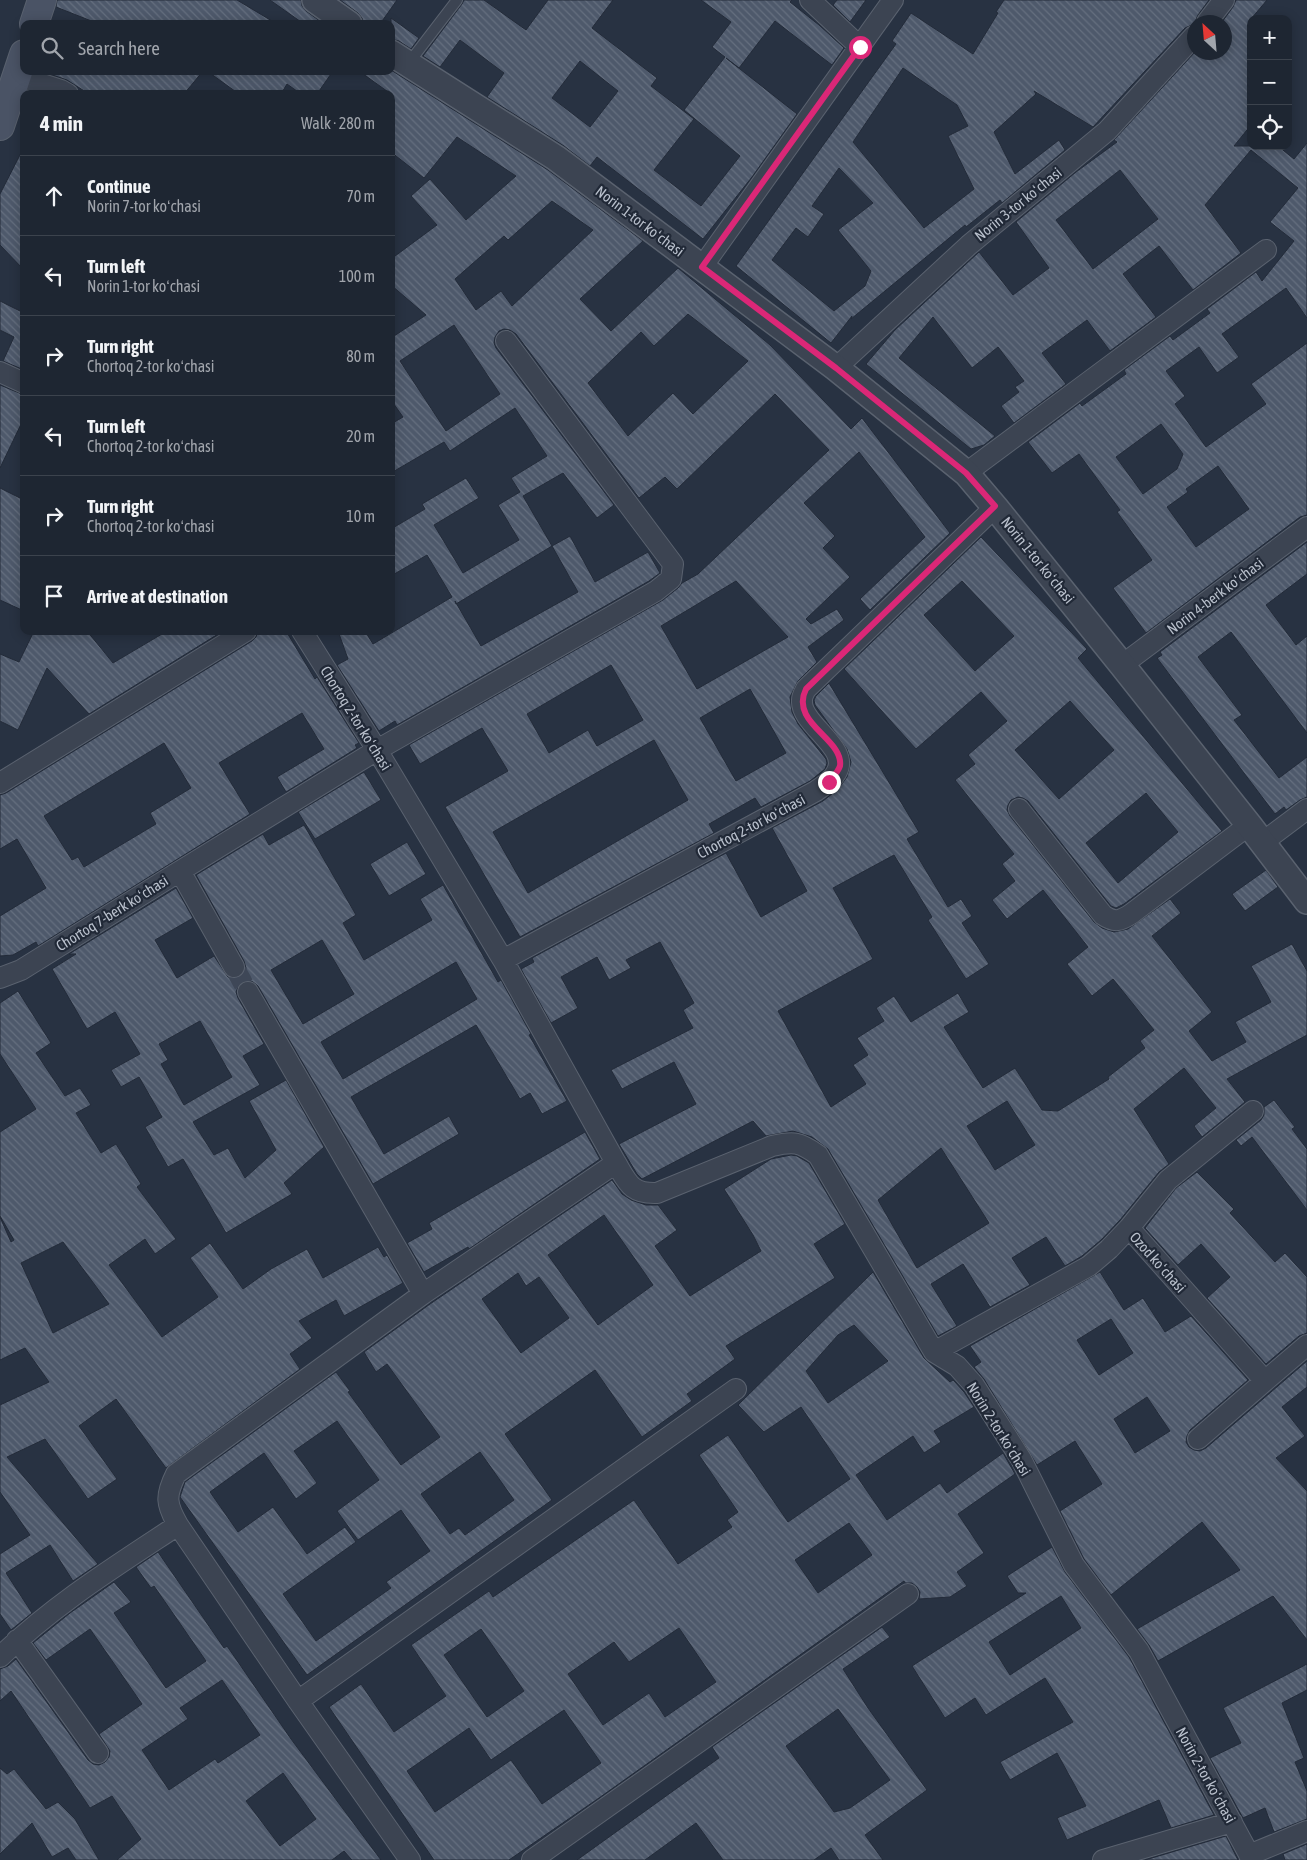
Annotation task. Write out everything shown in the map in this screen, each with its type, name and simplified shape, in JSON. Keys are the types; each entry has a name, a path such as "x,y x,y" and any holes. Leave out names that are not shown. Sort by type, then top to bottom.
{"main road":[{"path":"35,20 42,0"},
{"path":"0,126 20,65"}],"street":[{"path":"315,0 343,20"},
{"path":"810,0 860,47"},
{"path":"702,267 893,0"},
{"path":"1212,15 1224,0"},
{"name":"Norin 3-tor koʻchasi","path":"836,368 969,245 1107,131 1187,44"},
{"name":"Norin 1-tor koʻchasi","path":"400,59 556,158 836,368 966,473 995,506 1122,665 1307,901"},
{"path":"36,75 61,90"},
{"path":"966,473 1266,250"},
{"path":"180,871 377,750 656,591 671,579 673,564 506,342"},
{"path":"0,372 20,382"},
{"name":"Chortoq 2-tor koʻchasi","path":"503,960 807,796 829,782 837,773 840,764 838,754 807,716 802,707 802,698 806,689 995,506"},
{"name":"Norin 4-berk koʻchasi","path":"1122,665 1307,526"},
{"path":"0,783 240,635"},
{"name":"Chortoq 2-tor koʻchasi","path":"305,635 377,750 503,960 616,1163"},
{"path":"1019,809 1103,915 1111,920 1120,921 1256,834 1307,809"},
{"name":"Chortoq 7-berk koʻchasi","path":"0,978 21,970 180,871 234,967"},
{"path":"248,992 423,1294"},
{"path":"1129,1228 1168,1180 1253,1111"},
{"name":"Norin 2-tor koʻchasi","path":"616,1163 630,1187 644,1194 657,1193 772,1146 790,1142 805,1145 818,1155 934,1352 957,1366 974,1385 1021,1459 1074,1565 1139,1651 1251,1857"},
{"path":"410,1860 298,1701 178,1525 170,1510 168,1490 176,1474 423,1294 616,1163"},
{"name":"Ozod koʻchasi","path":"934,1352 1089,1266 1110,1249 1129,1228 1265,1381"},
{"path":"1198,1439 1307,1345"},
{"path":"298,1701 736,1389"},
{"path":"0,1657 17,1640 75,1593 178,1525"},
{"path":"532,1860 908,1594"},
{"path":"17,1640 98,1753"},
{"path":"1105,1860 1232,1822"},
{"path":"1251,1857 1307,1831"}],"lane":[{"path":"400,59 457,0"}],"building":[{"path":"57,0 237,0 270,20 89,20 56,7"},
{"path":"270,0 301,0 302,6 306,11 318,20 298,20"},
{"path":"340,0 397,0 383,20 362,20 358,13"},
{"path":"464,0 484,0 526,30 548,0 613,0 592,28 657,78 651,86 694,119 654,170 701,206 740,156 684,110 725,57 712,47 731,22 701,0 792,0 790,2 844,48 832,65 775,21 739,68 726,58 797,114 752,177 703,239 597,157 590,166 564,146 487,97 504,73 460,40 440,67 423,56","holes":["580,61 618,91 590,127 552,98"]},
{"path":"837,0 866,0 850,22 833,5"},
{"path":"1004,0 1209,0 1198,15 1187,15 1187,27 1093,127 1034,91 1036,94 994,132 1015,174 1059,140 1065,150 1002,203 1000,200 966,227 965,225 851,319 852,316 831,343 736,266 896,44 892,41 911,13 973,54 998,13 996,12","holes":["903,68 957,105 968,126 948,136 974,189 924,228 853,142","839,168 873,203 838,230 871,271 865,286 834,311 772,260 796,228 808,237 824,214 812,206"]},
{"path":"1236,0 1267,0 1254,15 1247,15 1247,130 1234,146 1247,146 1247,150 1251,150 1205,205 1241,253 1193,290 1159,246 1123,274 1156,317 1110,351 1087,320 1042,353 1066,384 1014,423 1001,406 1019,392 1015,387 1024,381 998,347 972,368 933,317 899,358 995,436 984,445 971,449 866,364 895,330 979,252 1013,295 1049,268 1016,222 1076,172 1117,142 1114,140 1188,60 1232,60 1232,15 1227,15","holes":["1120,170 1158,219 1093,269 1056,220"]},
{"path":"395,21 419,38 411,49 395,40"},
{"path":"395,73 548,170 643,241 580,299 611,331 678,268 770,345 851,429 862,418 950,533 870,610 860,599 925,537 859,452 804,503 835,536 823,548 850,577 806,619 811,624 837,609 844,620 808,647 817,662 798,681 790,697 792,712 798,724 826,759 825,769 810,781 761,807 755,798 709,824 714,833 520,937 445,807 508,771 482,728 420,764 409,745 663,600 682,583 698,574 829,450 775,394 677,489 665,477 639,498 516,334 510,330 504,329 499,331 495,337 494,343 496,348 614,505 597,518 563,473 523,496 552,546 570,536 595,582 648,552 660,573 397,725 395,721 379,731 337,665 348,659 339,635 367,635 373,644 388,635 395,635 395,631 452,597 427,555 395,574 395,527 425,509 422,504 466,478 479,498 434,525 463,573 519,540 498,505 520,492 511,478 547,456 515,408 450,451 444,442 395,471 395,422 403,417 395,406 395,335 426,315 395,288 395,256 437,225 411,196 430,179 466,220 516,176 457,137 424,178 395,155 395,90 385,90 365,75 395,75","holes":["552,201 593,230 512,306 501,291 476,310 455,279 504,236 508,240","688,314 748,361 693,414 673,393 628,436 588,383 641,332 654,346","454,325 500,394 446,431 400,361","552,546 578,592 481,646 457,604","736,581 788,637 697,689 661,626","611,665 643,720 597,746 588,730 549,753 527,714","750,689 786,753 736,781 700,718","654,740 688,800 528,893 493,832"]},
{"path":"53,75 200,75 187,90 83,90 67,80"},
{"path":"213,75 330,75 320,90 295,90 287,84 283,90 233,90"},
{"path":"1307,143 1307,318 1286,288 1222,334 1239,357 1217,373 1199,347 1166,371 1185,396 1175,404 1206,447 1266,404 1251,384 1307,343 1307,515 1300,517 1146,633 1113,588 1152,560 1117,512 1120,510 1079,454 1052,473 1028,442 1080,403 1082,406 1126,374 1124,370 1170,336 1173,340 1210,313 1207,309 1256,272 1262,281 1294,241 1270,222 1298,188 1251,150 1283,150 1294,159","holes":["1161,424 1183,454 1177,469 1143,494 1116,457","1218,466 1249,509 1196,547 1167,507 1188,492 1186,489"]},
{"path":"20,155 20,266 0,245 0,194"},
{"path":"0,301 20,311 20,368 3,361 14,337 0,330"},
{"path":"0,385 20,393 20,426 0,468"},
{"path":"0,488 20,498 20,609 0,600"},
{"path":"981,537 1087,649 1078,658 1222,831 1116,908 1111,906 1028,801 1018,797 1011,800 1007,810 1010,816 1094,922 1102,928 1114,932 1128,929 1170,899 1181,913 1152,936 1212,1012 1189,1031 1212,1061 1246,1042 1235,1022 1271,1002 1251,966 1292,944 1307,971 1307,1035 1227,1079 1245,1102 1202,1137 1194,1126 1216,1108 1184,1068 1134,1109 1169,1164 1159,1172 1120,1220 1082,1256 1065,1266 1046,1237 1012,1258 1030,1285 990,1307 963,1264 931,1284 957,1326 938,1336 828,1149 812,1137 793,1131 766,1136 753,1121 642,1179 637,1174 619,1144 696,1104 674,1062 622,1089 611,1070 693,1028 683,1010 694,1003 660,942 626,960 631,968 609,980 597,957 561,977 578,1008 551,1023 521,969 534,962 532,958 726,853 761,917 807,891 772,828 823,801 838,789 847,777 851,762 847,749 815,705 814,700 829,683 919,832 907,839 948,907 961,899 972,916 962,923 989,964 966,979 928,920 932,917 894,855 833,888 873,959 778,1011 831,1107 866,1084 853,1065 868,1055 857,1038 884,1021 876,1008 894,996 911,1022 958,993 969,1012 944,1027 983,1088 1015,1068 1042,1110 1058,1111 1109,1079 1108,1077 1145,1048 1140,1041 1154,1030 1113,979 1092,996 1067,964 1088,947 1043,890 1007,919 992,900 1015,881 1002,864 1014,854 955,780 975,764 968,755 1007,721 981,692 916,749 844,669","holes":["962,581 1014,636 975,671 924,615","1070,701 1114,750 1059,799 1015,750","1146,793 1178,832 1118,883 1086,843","1007,1101 1035,1145 995,1170 967,1126","941,1148 989,1223 917,1268 878,1200"]},
{"path":"1307,542 1307,574 1266,605 1296,645 1307,636 1307,733 1231,632 1198,657 1242,715 1234,720 1279,778 1307,757 1307,797 1286,810 1284,807 1275,814 1157,658 1162,655 1160,652"},
{"path":"32,635 90,635 113,663 160,635 217,635 89,714 47,668 18,730 0,721 0,654 19,662"},
{"path":"257,635 288,635 315,679 317,677 359,743 355,745 357,748 286,792 277,777 324,749 302,713 219,763 250,814 38,946 36,942 13,955 0,956 0,916 46,888 17,839 0,849 0,795 252,641","holes":["164,743 191,788 150,813 156,824 84,867 78,857 72,860 44,816"]},
{"path":"364,772 381,800 315,839 298,812"},
{"path":"304,825 356,915 343,923 364,960 432,920 420,899 443,885 498,982 501,980 531,1034 529,1035 567,1101 542,1114 530,1093 520,1099 476,1025 351,1097 384,1154 449,1116 459,1134 373,1184 258,986 248,980 242,982 236,992 238,998 264,1044 243,1056 260,1085 193,1122 214,1155 228,1148 245,1178 276,1150 249,1101 286,1080 324,1147 284,1183 292,1194 226,1233 183,1159 168,1167 145,1127 162,1117 139,1077 121,1087 111,1070 140,1054 115,1012 87,1029 52,969 76,954 69,954 176,888 193,918 155,940 177,978 214,956 228,977 234,979 240,977 246,968 244,961 196,875 263,834 269,845","holes":["322,940 354,994 303,1024 271,970","456,962 477,999 343,1079 321,1042","200,1021 232,1077 184,1105 161,1064 168,1060 159,1044"]},
{"path":"407,842 426,874 389,896 370,864"},
{"path":"1266,870 1278,887 1245,911 1232,894"},
{"path":"18,991 51,1043 36,1053 65,1096 80,1088 91,1105 76,1113 101,1153 116,1144 141,1184 137,1187 176,1239 155,1254 145,1239 109,1265 162,1337 218,1297 190,1258 210,1243 243,1289 271,1269 307,1249 323,1278 378,1247 384,1257 387,1255 403,1283 344,1316 336,1300 299,1321 312,1338 290,1354 300,1369 166,1468 116,1399 79,1426 117,1479 88,1499 45,1439 7,1457 98,1564 73,1581 50,1545 6,1573 32,1613 11,1630 0,1614 0,1554 30,1535 0,1492 0,1405 49,1382 25,1348 0,1360 0,1217 11,1242 14,1240 0,1216 0,1132 36,1109 0,1054 0,1003","holes":["63,1242 109,1304 53,1333 21,1263"]},
{"path":"1274,1100 1295,1127 1292,1129 1307,1149 1307,1210 1252,1137 1241,1146 1236,1140 1261,1120 1264,1115 1264,1107"},
{"path":"585,1132 600,1159 469,1249 468,1247 424,1272 407,1243 432,1229 429,1223"},
{"path":"791,1155 797,1156 809,1163 845,1224 814,1244 835,1278 726,1346 735,1359 687,1394 692,1401 642,1437 595,1370 505,1434 552,1500 307,1675 180,1497 185,1482 336,1372 350,1391 348,1392 401,1465 440,1437 387,1364 376,1372 364,1352 430,1304 612,1180 622,1194 631,1200 646,1205 658,1205 677,1230 655,1246 690,1296 761,1251 724,1189 771,1159","holes":["604,1215 653,1285 598,1325 548,1255","518,1273 526,1286 539,1277 569,1318 521,1353 482,1299","337,1421 379,1480 337,1511 358,1540 401,1510 430,1551 386,1582 391,1588 316,1641 283,1594 356,1542 345,1527 307,1554 273,1507 238,1532 210,1492 264,1453 296,1499 317,1483 294,1451","480,1452 514,1500 465,1535 459,1528 450,1534 421,1494"]},
{"path":"1197,1172 1234,1209 1230,1213 1275,1262 1285,1253 1307,1277 1307,1333 1299,1336 1266,1364 1207,1298 1230,1277 1201,1244 1178,1265 1145,1228 1176,1188"},
{"path":"873,1272 924,1358 950,1382 953,1380 974,1407 934,1431 941,1442 924,1453 913,1436 856,1475 887,1520 940,1483 947,1493 1003,1453 1015,1474 958,1514 984,1553 957,1572 967,1586 950,1597 919,1599 920,1592 917,1587 912,1583 905,1583 904,1581 509,1860 434,1860 329,1707 361,1684 394,1732 446,1696 411,1645 489,1591 493,1597 634,1500 678,1564 732,1527 727,1520 738,1512 699,1455 728,1435 788,1522 850,1479 801,1407 764,1432 738,1405","holes":["854,1325 888,1361 828,1403 806,1371 838,1335","849,1523 872,1555 818,1593 795,1560","679,1628 716,1682 665,1717 649,1693 603,1725 568,1674 614,1642 629,1662","481,1629 524,1691 487,1717 444,1655","564,1710 601,1763 542,1804 511,1760 435,1812 407,1771 469,1728 491,1760"]},
{"path":"1100,1272 1124,1310 1143,1298 1165,1332 1191,1316 1248,1380 1190,1430 1186,1442 1189,1447 1200,1451 1206,1448 1307,1361 1307,1387 1282,1407 1305,1436 1276,1458 1307,1491 1307,1640 1273,1596 1158,1661 1137,1629 1240,1570 1202,1522 1111,1595 1084,1559 1060,1511 1102,1484 1075,1441 1037,1465 984,1379 974,1367 981,1362 970,1346","holes":["1111,1319 1133,1353 1099,1375 1077,1340","1147,1397 1170,1431 1135,1453 1114,1419"]},
{"path":"1052,1547 1065,1572 1129,1657 1214,1815 1171,1828 1159,1800 1067,1840 1057,1818 1086,1806 1057,1753 1010,1780 1000,1762 1073,1722 1045,1678 986,1715 975,1698 945,1718 912,1666 1026,1593 1018,1593 1007,1576","holes":["1061,1596 1081,1628 1010,1675 989,1642"]},
{"path":"158,1552 224,1648 227,1646 291,1739 381,1860 352,1860 344,1851 332,1860 117,1860 141,1839 112,1796 90,1808 11,1691 0,1701 0,1669 8,1666 16,1659 88,1760 93,1764 99,1765 105,1762 109,1757 110,1751 99,1734 142,1704 90,1629 46,1660 33,1643 70,1613 114,1582 131,1602 114,1613 166,1688 206,1661 154,1586 151,1588 136,1567","holes":["222,1680 260,1735 218,1763 215,1759 169,1790 142,1750 188,1719 180,1708","283,1773 316,1819 280,1846 246,1801"]},
{"path":"882,1627 890,1637 843,1669 868,1708 927,1790 865,1835 883,1860 839,1860 831,1848 814,1860 723,1860 696,1823 645,1860 577,1860 719,1758 712,1747","holes":["838,1709 890,1780 850,1808 834,1812 786,1746"]},
{"path":"1307,1664 1307,1690 1282,1703 1304,1758 1295,1762 1307,1791 1307,1819 1274,1832 1265,1808 1243,1818 1210,1758 1241,1743 1223,1708"},
{"path":"0,1768 7,1774 14,1769 46,1809 58,1802 75,1819 99,1860 76,1860 68,1848 52,1857 32,1823 0,1854"},
{"path":"1226,1836 1238,1860 1145,1860"},
{"path":"1307,1844 1307,1860 1285,1860 1283,1854"}],"tunnel":[{"path":"234,967 248,992"}],"route":[{"path":"829,782 837,773 840,764 838,754 807,716 802,707 802,698 806,689 995,506 966,473 836,368 702,267 860,47"}]}
